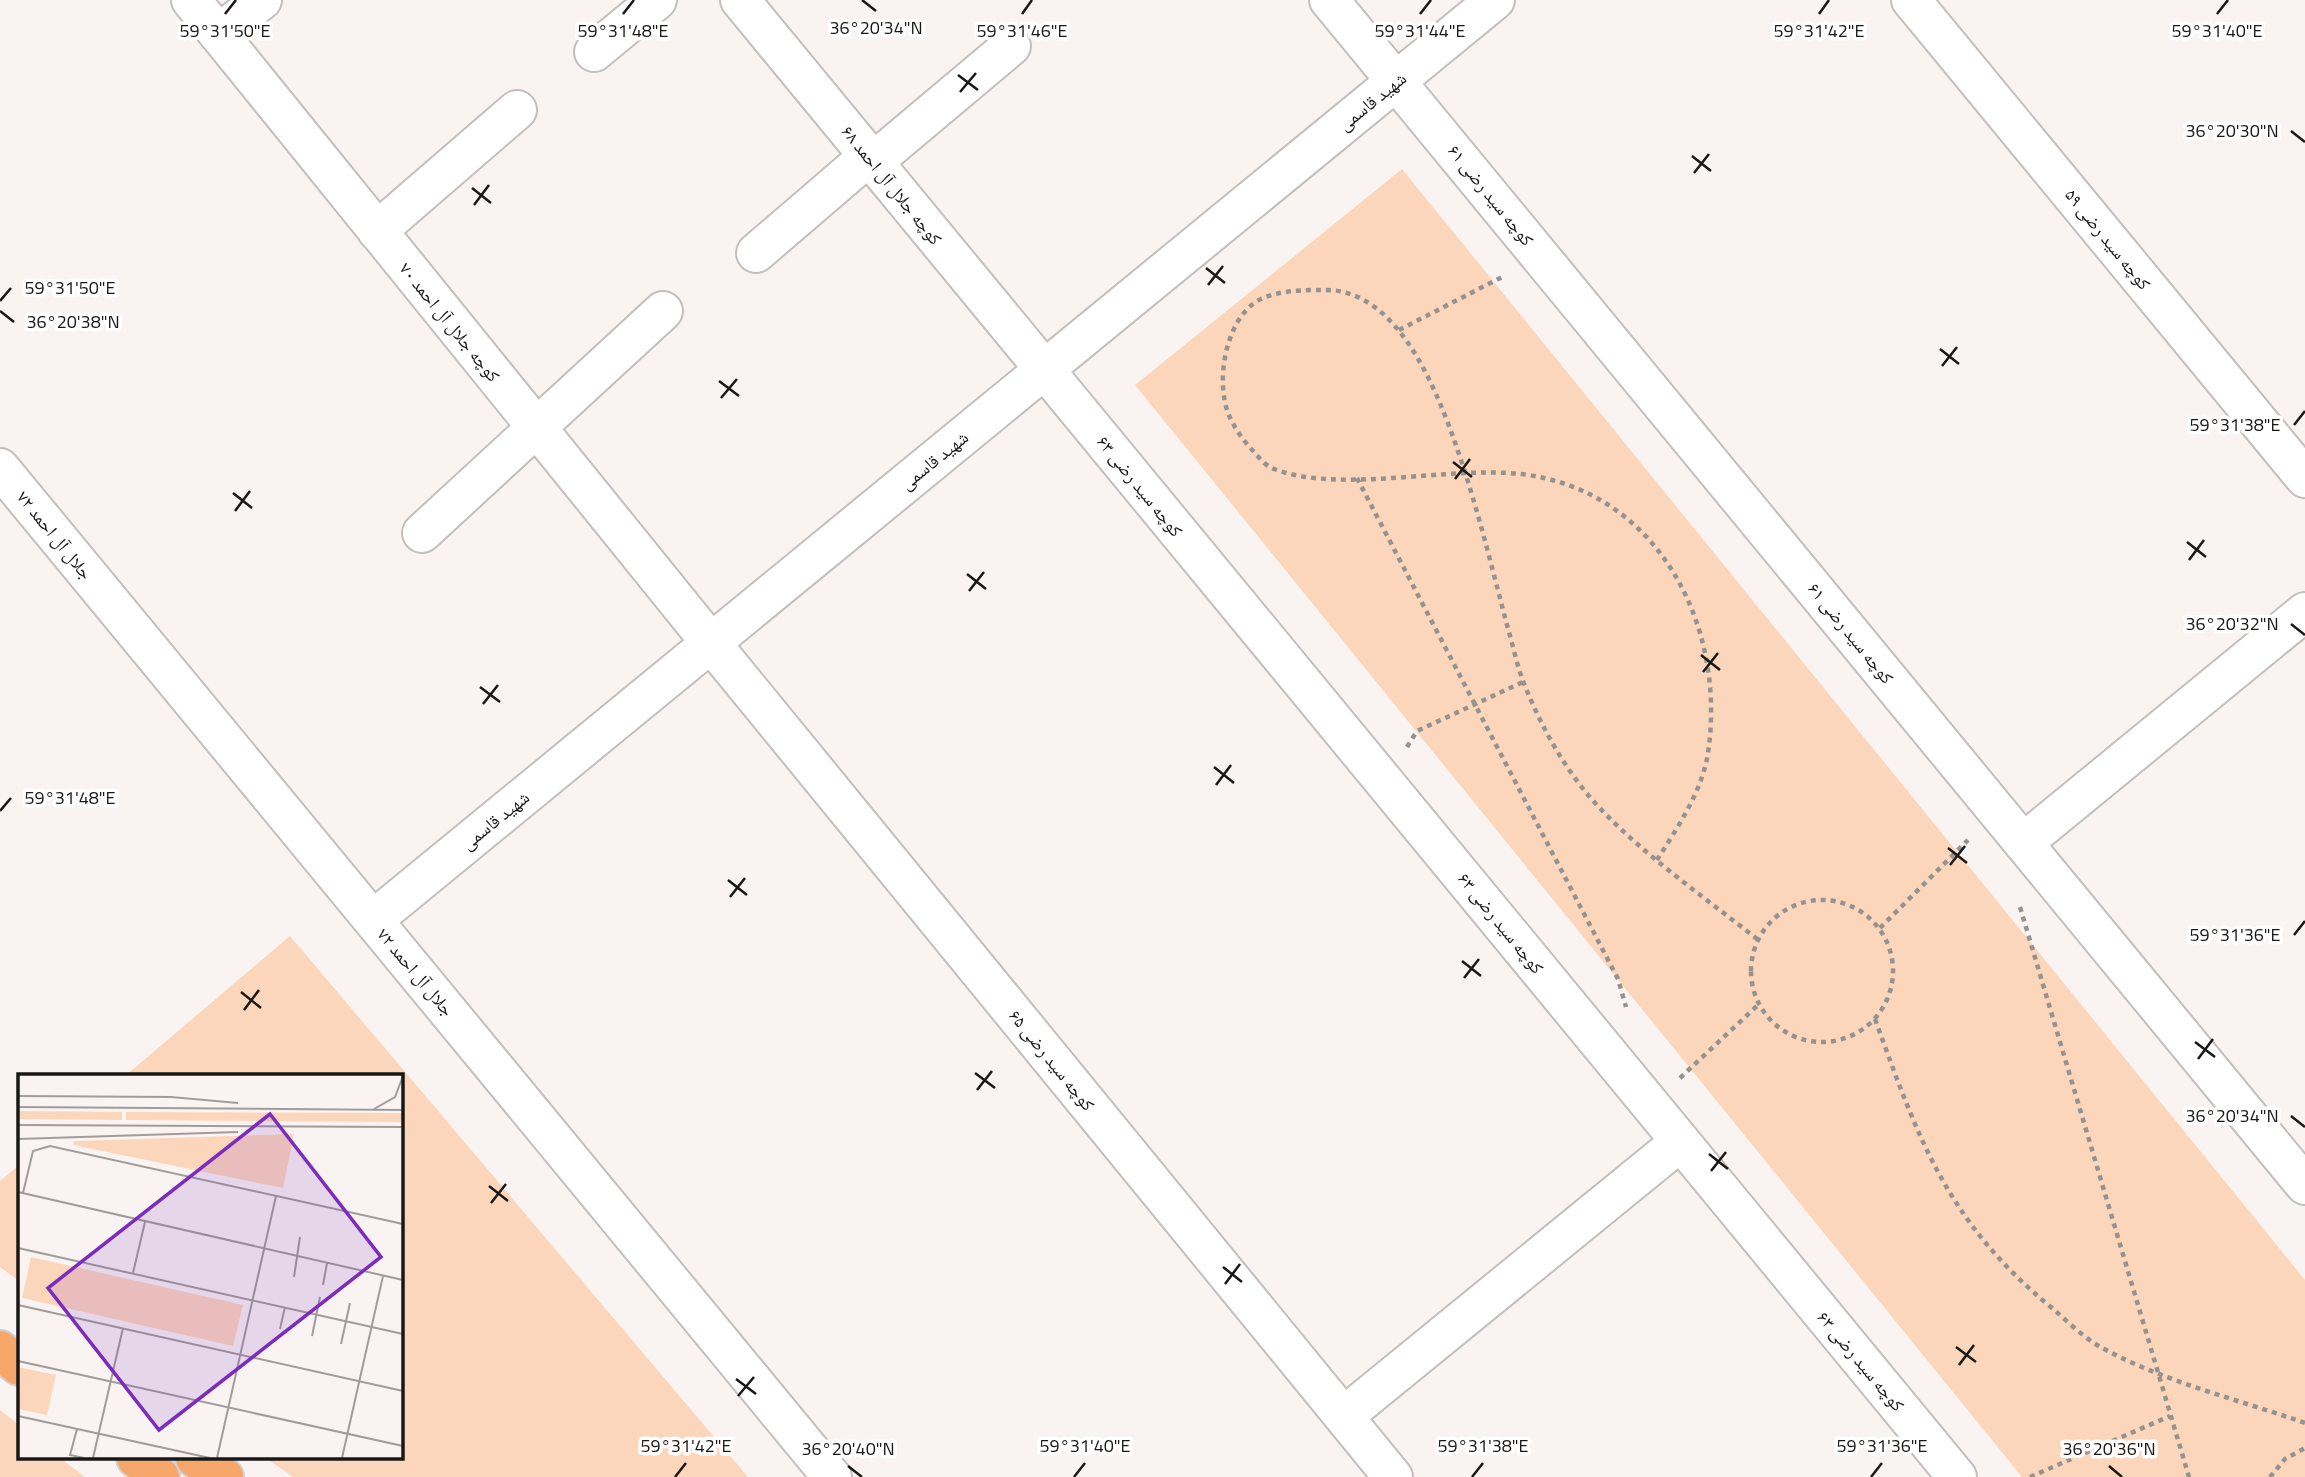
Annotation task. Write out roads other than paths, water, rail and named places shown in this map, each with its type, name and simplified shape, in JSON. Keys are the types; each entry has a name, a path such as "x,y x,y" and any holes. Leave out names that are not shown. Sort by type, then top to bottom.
{"highway":[{"path":"0,1328 18,1340"},
{"path":"0,1350 18,1365"},
{"path":"139,1460 160,1477"},
{"path":"198,1460 223,1477"}],"street":[{"name":"کوچه جلال آل احمد ۷۰","path":"191,0 711,643"},
{"path":"218,34 262,0"},
{"path":"594,52 657,0"},
{"name":"کوچه جلال آل احمد ۶۸","path":"740,0 1045,370"},
{"name":"کوچه سید رضی ۶۱","path":"1329,0 2305,1185"},
{"name":"شهید قاسمی","path":"373,920 1495,0"},
{"name":"کوچه سید رضی ۵۹","path":"1912,0 2305,478"},
{"path":"756,253 1011,46"},
{"path":"377,231 517,110"},
{"path":"422,533 663,311"},
{"name":"کوچه سید رضی ۶۳","path":"1045,370 1956,1477"},
{"name":"جلال آل احمد ۷۲","path":"0,468 832,1477"},
{"path":"2023,843 2305,612"},
{"name":"کوچه سید رضی ۶۵","path":"711,643 1393,1477"},
{"path":"1344,1416 1680,1142"}]}
